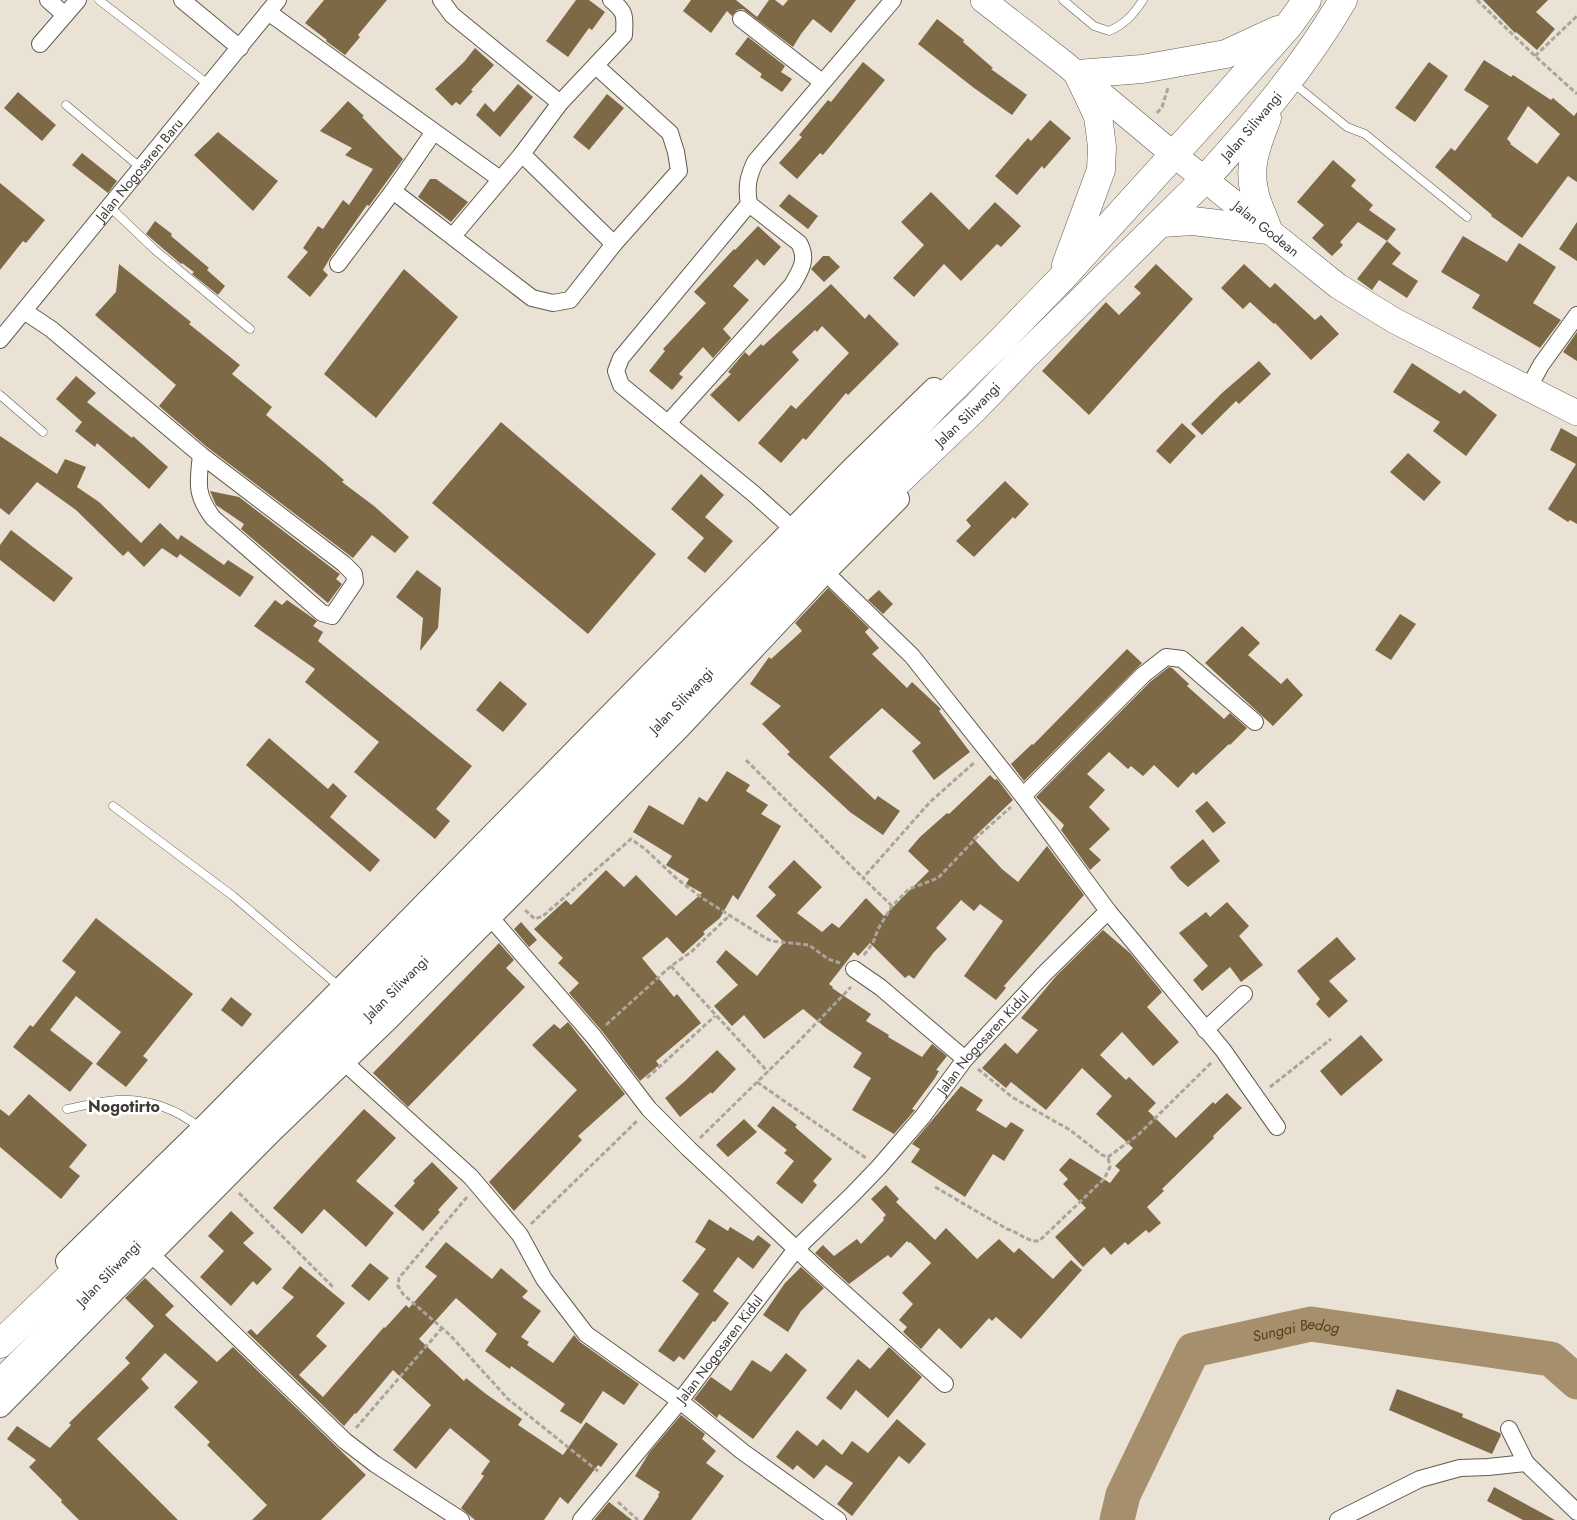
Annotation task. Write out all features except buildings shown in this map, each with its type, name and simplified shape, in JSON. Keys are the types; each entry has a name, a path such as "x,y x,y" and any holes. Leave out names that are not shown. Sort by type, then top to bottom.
{"highway":[{"name":"Jalan Siliwangi","path":"236,1132 297,1054 348,994 789,558 936,405 1000,342 1061,278 1289,25 1307,0"},
{"name":"Jalan Siliwangi","path":"0,1344 31,1305 190,1177 646,736 823,553 975,408 1023,358 1205,179 1282,90 1343,0"},
{"path":"1061,278 1101,170 1102,147 1098,116 1078,74 1142,68 1226,54 1289,25"},
{"path":"1161,223 1193,221 1268,230 1254,191 1252,172 1254,153 1282,90"},
{"name":"Jalan Siliwangi","path":"0,1384 62,1333 190,1177"}],"main road":[{"name":"Jalan Godean","path":"983,0 1078,74 1173,154 1346,291 1395,321 1577,412"}],"street":[{"path":"48,0 65,15"},
{"path":"40,44 78,0"},
{"path":"182,0 240,48"},
{"path":"441,0 452,15 560,103"},
{"path":"454,236 522,154 560,103 624,35 625,20 623,10 611,0"},
{"path":"668,423 792,285 801,270 804,258 799,242 749,204 746,190 755,162 893,0"},
{"path":"273,6 434,133 500,180"},
{"name":"Jalan Nogosaren Baru","path":"0,340 273,6"},
{"path":"741,19 822,82"},
{"path":"393,191 454,236 532,298 553,303 570,300 614,244 679,171 670,133 596,66"},
{"path":"338,264 434,133"},
{"path":"522,154 614,244"},
{"path":"749,204 621,358 616,371 621,385 754,494 793,529"},
{"path":"24,311 51,330 202,454 344,564 354,574 356,582 332,616 322,613 213,518 203,505 198,486 202,454"},
{"path":"1528,389 1541,365 1577,315"},
{"path":"0,1327 31,1305 202,1129 348,994 793,529 960,364 983,345 989,342 1000,342"},
{"path":"0,1406 62,1333 151,1254 273,1130 344,1062 678,729 824,572 1019,375 1023,358"},
{"path":"824,572 912,656 1023,796 1108,911 1223,1050 1276,1127"},
{"path":"1023,796 1137,681 1166,657 1182,659 1256,722"},
{"name":"Jalan Nogosaren Kidul","path":"581,1520 680,1401 796,1249 852,1196 879,1167 923,1116 965,1059 1044,974 1108,911"},
{"path":"490,916 594,1037 649,1109 796,1249 945,1384"},
{"path":"854,969 880,987 965,1059"},
{"path":"1205,1030 1244,994"},
{"path":"344,1062 478,1184 520,1235 544,1279 586,1334 680,1401 743,1452 838,1520"},
{"path":"151,1254 345,1442 375,1464 461,1520"},
{"path":"1509,1429 1526,1463 1577,1512"},
{"path":"1338,1520 1420,1479 1460,1468 1526,1463"}],"lane":[{"path":"99,0 209,86"},
{"path":"1063,0 1094,26 1109,31 1121,26 1132,17 1143,0"},
{"path":"1282,90 1347,127 1365,134 1467,217"},
{"path":"66,105 141,168"},
{"path":"110,207 155,250 250,329"},
{"path":"0,395 43,432"},
{"path":"113,806 233,896 348,994"},
{"path":"67,1109 117,1100 151,1103 186,1117 202,1129"}],"path":[{"path":"1477,0 1577,94"},
{"path":"1535,56 1577,16"},
{"path":"863,878 930,802 987,752"},
{"path":"746,760 892,906"},
{"path":"510,897 535,919 543,916 631,839 702,898 771,941 809,945 828,959 854,969"},
{"path":"594,1037 729,916"},
{"path":"671,966 768,1072"},
{"path":"635,1090 715,1016"},
{"path":"1256,1098 1331,1039"},
{"path":"1108,1157 1138,1135 1223,1050"},
{"path":"965,1059 1012,1097 1064,1126 1102,1155 1108,1157"},
{"path":"757,1082 879,1167"},
{"path":"520,1235 649,1109"},
{"path":"935,1187 1007,1229 1014,1230 1031,1241 1039,1241 1104,1179 1110,1167 1108,1157"},
{"path":"225,1178 334,1288"},
{"path":"478,1184 399,1278 398,1286 403,1294 442,1328 483,1370 508,1399 609,1488 638,1520"},
{"path":"345,1442 442,1328"}],"waterway":[{"name":"Sungai Bedog","path":"1117,1520 1123,1495 1193,1350 1311,1324 1551,1359 1577,1382"}],"district":[{"name":"Nogotirto","path":"124,1106"}]}
